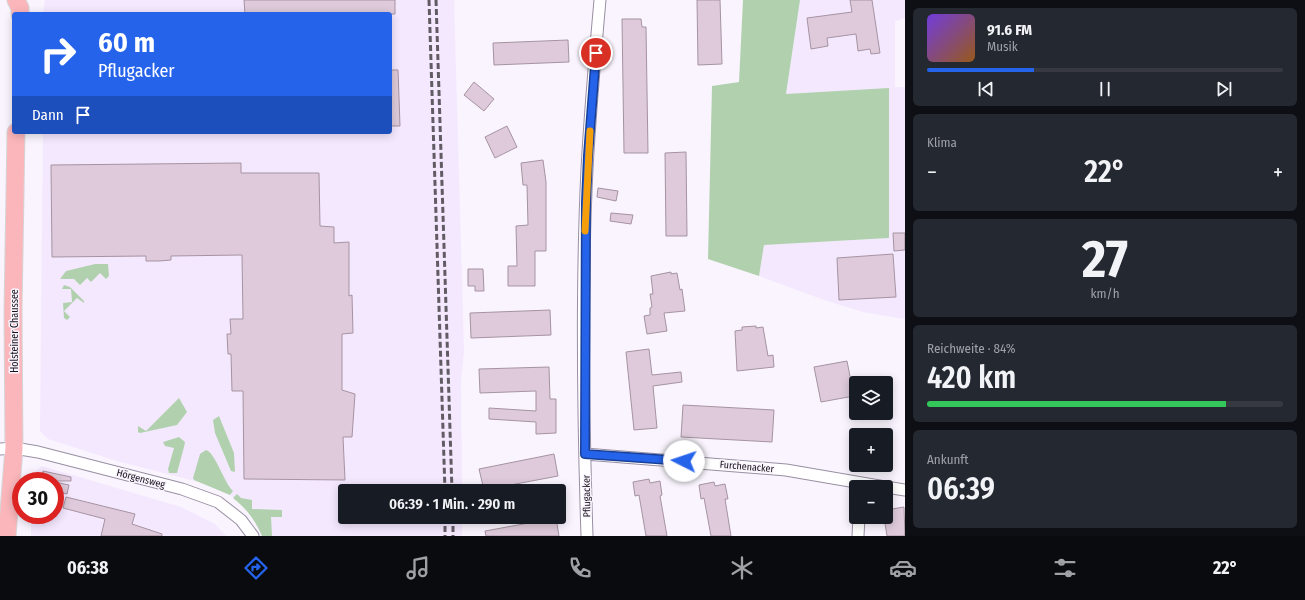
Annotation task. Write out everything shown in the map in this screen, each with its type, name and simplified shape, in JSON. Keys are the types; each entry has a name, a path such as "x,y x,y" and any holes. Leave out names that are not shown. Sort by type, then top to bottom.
{"main road":[{"name":"Holsteiner Chaussee","path":"8,534 7,449 13,312 16,134"}],"street":[{"name":"Pflugacker","path":"587,536 584,266 587,171 600,0"},
{"name":"Hörgensweg","path":"7,449 38,452 182,489 218,502 241,520 253,536"},
{"name":"Furchenacker","path":"585,454 786,470 849,483"},
{"name":"Furchenacker","path":"893,488 905,490"},
{"path":"858,536 859,524"}],"shaded area":[{"path":"45,0 454,0 464,351 461,381 462,484 338,484 338,524 462,524 462,536 263,536 246,508 230,495 206,484 117,461 48,439 40,431 43,134 392,134 392,12 43,12"},
{"path":"800,0 905,0 905,18 895,21 895,87 905,87 905,319 863,312 824,300 759,276 764,245 889,238 786,94"},
{"path":"42,466 62,472 35,472"},
{"path":"64,472 181,507 215,524 226,536 31,536 31,524 64,524"}],"green space":[{"path":"743,0 800,0 786,94 889,88 889,238 764,245 759,276 708,259 712,86 739,82"},
{"path":"95,264 108,264 109,276 106,279 100,273 91,282 87,278 80,285 74,279 60,279 66,271"},
{"path":"64,285 70,287 84,301 84,303 77,298 64,311 70,317 67,320 64,318 63,303 72,302 71,289 62,289"},
{"path":"179,398 187,412 177,425 140,433 138,432 138,426 146,431"},
{"path":"219,416 234,453 235,472 231,471 215,433 213,420"},
{"path":"179,437 185,442 177,473 169,473 168,469 174,448 165,446 163,442"},
{"path":"206,450 213,456 226,482 233,491 230,495 194,480 193,478 200,454"},
{"path":"237,494 241,498 252,500 252,509 282,510 282,517 271,517 272,536 262,536 250,515 233,498"}],"building":[{"path":"244,0 395,0 395,14 392,14 392,12 245,12"},
{"path":"697,0 720,0 722,64 698,65"},
{"path":"850,0 872,0 880,53 871,54 870,49 858,51 856,34 827,38 828,46 811,49 807,18 852,12"},
{"path":"622,19 641,19 642,27 646,27 648,153 624,153"},
{"path":"568,40 569,62 494,65 493,43"},
{"path":"392,70 398,70 400,126 392,126"},
{"path":"474,82 494,99 484,111 464,95"},
{"path":"507,126 517,147 495,158 485,137"},
{"path":"686,152 687,236 666,236 665,153"},
{"path":"543,160 546,182 546,251 535,251 535,286 508,286 508,266 517,266 516,226 528,225 527,185 523,185 521,163"},
{"path":"241,163 241,173 319,173 320,226 334,227 334,243 349,242 349,296 352,295 353,333 342,334 342,390 355,394 352,437 343,437 345,480 244,479 243,391 232,391 231,354 228,354 227,334 231,334 230,319 243,319 242,255 171,256 171,260 159,261 146,261 146,256 52,257 51,165"},
{"path":"598,188 618,191 616,201 597,197"},
{"path":"611,213 633,215 631,224 610,221"},
{"path":"893,233 905,233 905,250 894,251"},
{"path":"893,254 896,297 839,300 837,258"},
{"path":"468,269 483,269 484,291 475,291 475,286 468,286"},
{"path":"671,272 671,274 677,273 680,290 682,289 685,311 664,313 667,331 647,334 644,316 650,315 650,308 652,307 650,294 653,294 651,276"},
{"path":"550,310 551,335 471,338 470,313"},
{"path":"756,326 756,328 763,327 768,356 773,355 774,367 737,371 735,331 742,330 742,327"},
{"path":"649,349 652,375 681,372 682,382 653,386 657,428 634,430 626,352"},
{"path":"847,361 850,376 849,397 821,402 814,367"},
{"path":"549,367 550,399 556,399 556,433 536,434 536,422 489,419 489,408 536,411 536,391 480,393 479,369"},
{"path":"683,405 774,410 772,442 681,437"},
{"path":"554,454 558,476 516,484 483,484 479,469"},
{"path":"64,476 71,477 71,481 64,481"},
{"path":"649,479 650,483 660,481 662,495 660,496 667,536 646,536 639,495 635,496 633,482"},
{"path":"714,482 715,486 725,484 728,499 725,499 731,536 711,536 704,498 701,499 699,485"},
{"path":"64,484 69,485 67,494 64,493"},
{"path":"66,497 135,514 132,524 162,534 162,536 101,536 105,519 64,508"},
{"path":"904,507 905,536 887,536 885,524 893,524 893,509"},
{"path":"523,524 557,524 559,536 486,536 485,531"}],"railway":[{"path":"429,0 445,484"},
{"path":"436,0 452,484"},
{"path":"445,524 445,536"},
{"path":"453,524 453,536"}],"slow traffic":[{"path":"585,231 590,131"}],"route":[{"path":"596,53 588,156 584,266 585,454 684,461"}]}
